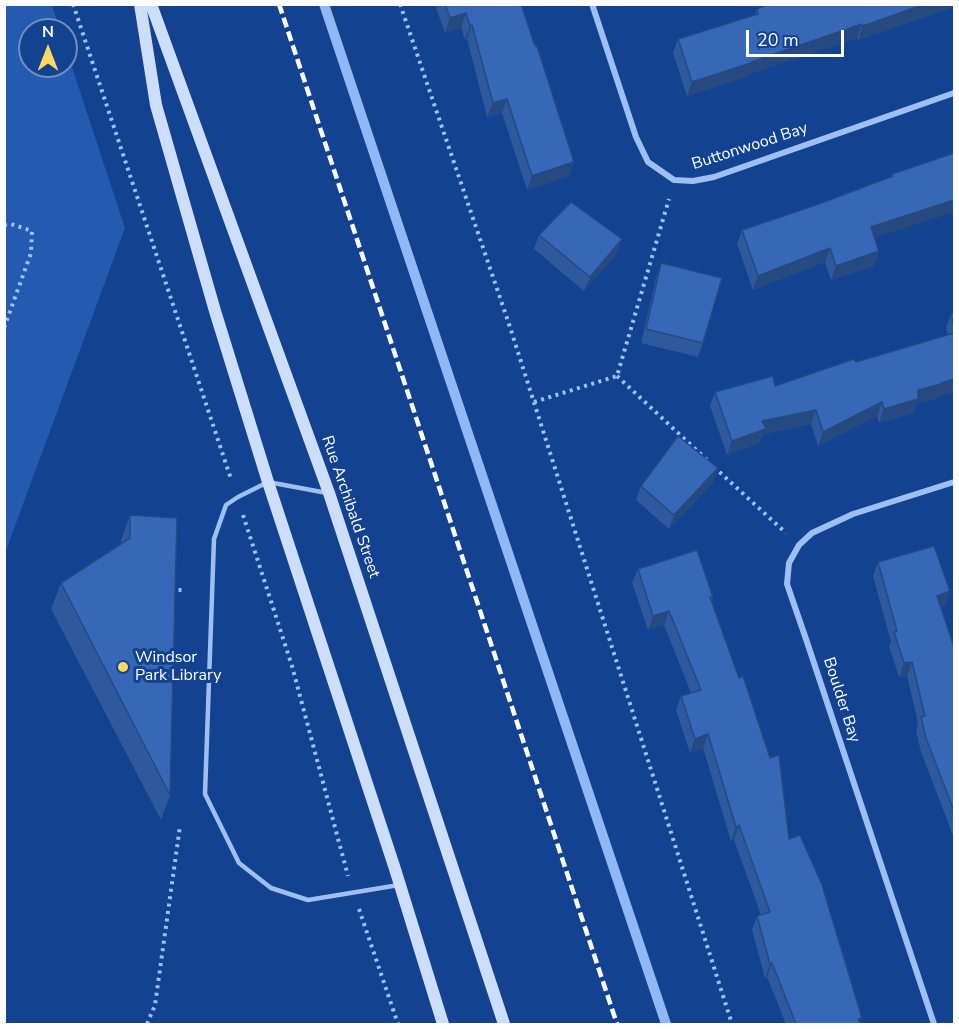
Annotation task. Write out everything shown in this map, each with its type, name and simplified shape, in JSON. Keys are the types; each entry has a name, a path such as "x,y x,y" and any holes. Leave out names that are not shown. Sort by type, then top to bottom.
{"main road":[{"path":"140,4 156,105 215,311 443,1024"},
{"name":"Rue Archibald Street","path":"151,4 329,494 504,1024"}],"street":[{"name":"Buttonwood Bay","path":"592,4 636,137 648,162 674,180 693,181 714,177 954,93"},
{"path":"799,545 812,533 853,514 954,482"},
{"name":"Boulder Bay","path":"799,545 789,563 787,584 934,1024"}],"lane":[{"path":"329,494 268,482 237,497 225,506 214,539 205,794 238,863 271,888 308,900 399,885"}],"path":[{"path":"400,4 509,324 732,1024"},
{"path":"617,376 674,180"},
{"path":"4,225 11,224 32,231 31,254 4,328"},
{"path":"534,402 617,376"},
{"path":"617,376 799,545"},
{"path":"166,590 182,590"},
{"path":"147,1024 155,1005 180,826"}],"shaded area":[{"path":"5,4 52,5 56,18 18,18 18,78 76,78 125,228 5,553"}],"building":[{"path":"445,4 521,4 535,46 537,46 574,162 532,176 507,99 493,103 472,25 470,26 466,13 450,18"},
{"path":"769,4 925,4 692,82 678,39 758,14 757,9"},
{"path":"954,153 954,200 871,227 879,251 836,266 830,248 758,276 742,230"},
{"path":"571,202 622,239 590,277 539,235"},
{"path":"661,263 722,278 703,343 646,329"},
{"path":"954,333 954,379 918,390 918,399 884,409 882,402 823,432 816,410 762,421 766,429 732,441 715,392 773,376 775,386 854,359 856,362"},
{"path":"678,436 718,468 674,515 641,486"},
{"name":"Windsor Park Library","path":"130,515 177,518 170,795 61,583 130,538"},
{"path":"934,546 950,591 937,596 954,647 954,811 926,738 921,717 925,716 912,662 904,663 894,632 897,631 878,562"},
{"path":"697,550 713,597 710,597 739,678 743,676 770,758 779,755 789,839 800,835 822,885 862,1018 858,1019 861,1024 796,1024 772,963 770,964 757,916 770,912 739,825 736,827 708,734 695,739 681,696 701,690 669,611 653,616 638,569"}],"waterway":[{"path":"324,4 666,1024"}],"railway":[{"path":"279,4 617,1024"}],"place":[{"name":"Windsor Park Library","path":"123,667"}]}
